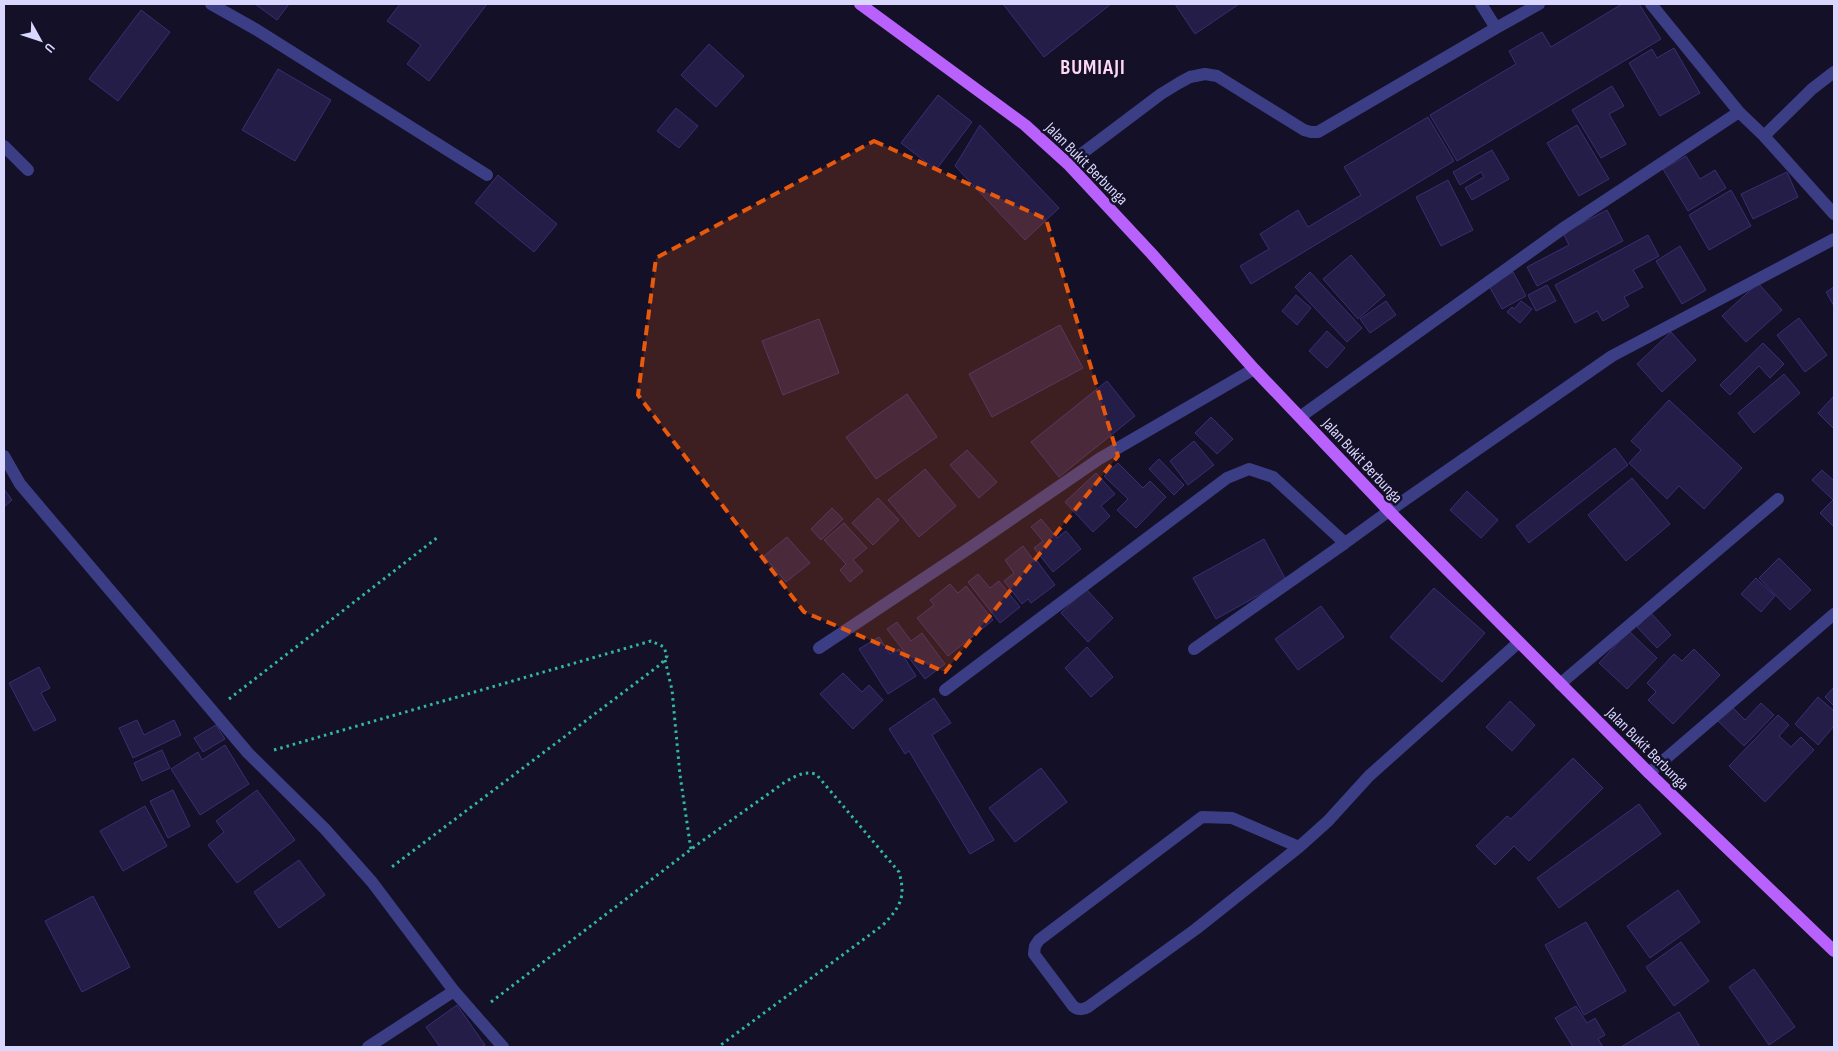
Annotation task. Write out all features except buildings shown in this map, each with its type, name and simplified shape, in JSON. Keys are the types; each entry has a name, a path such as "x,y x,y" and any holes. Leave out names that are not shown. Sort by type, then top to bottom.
{"main road":[{"name":"Jalan Bukit Berbunga","path":"860,4 1025,124 1068,164 1254,369 1389,510 1649,773 1834,951"}],"street":[{"path":"211,4 257,30 487,175"},
{"path":"1481,4 1496,28"},
{"path":"1068,164 1161,94 1190,77 1205,74 1217,76 1304,130 1314,132 1539,4"},
{"path":"1651,4 1739,112 1764,136 1834,214"},
{"path":"1764,136 1812,89 1834,72"},
{"path":"1300,417 1565,228 1739,112"},
{"path":"4,146 28,170"},
{"path":"1194,648 1612,356 1834,239"},
{"path":"819,648 968,550 1099,458 1254,369"},
{"path":"4,456 20,484 250,754 326,829 372,882 454,991 503,1047"},
{"path":"945,690 1226,478 1248,469 1273,477 1344,543"},
{"path":"1560,684 1778,499"},
{"path":"1649,773 1834,614"},
{"path":"1299,847 1232,818 1202,817 1039,940 1035,946 1034,954 1073,1006 1076,1009 1085,1009 1196,929 1299,847 1328,821 1369,776 1519,642"},
{"path":"368,1047 454,991"}],"path":[{"path":"213,711 438,538"},
{"path":"250,754 651,641 664,647 666,651 665,660 672,690 680,775 691,850"},
{"path":"372,882 665,660"},
{"path":"474,1014 691,850 785,782 799,774 809,772 816,774 899,872 904,887 901,900 895,913 884,924 718,1047"}],"highlighted area":[{"path":"874,141 1046,219 1118,456 945,672 804,612 638,395 656,258"}],"district":[{"name":"BUMIAJI","path":"1093,67"}]}
